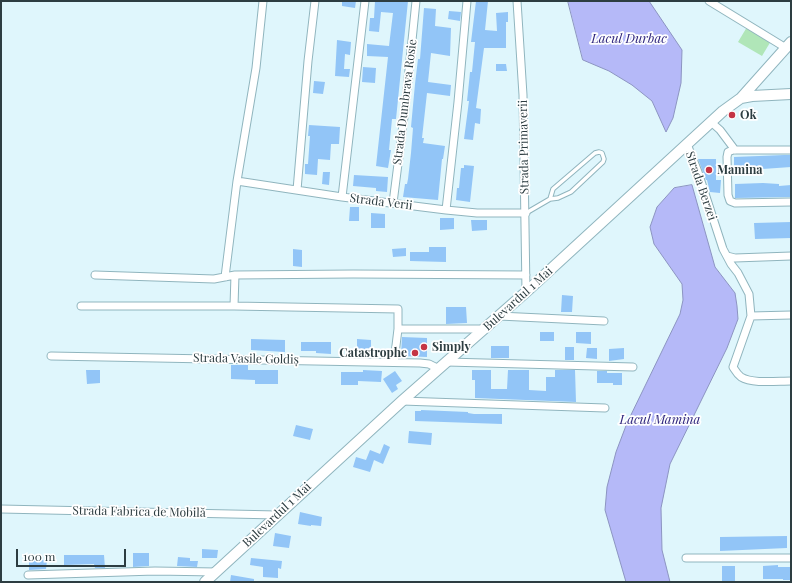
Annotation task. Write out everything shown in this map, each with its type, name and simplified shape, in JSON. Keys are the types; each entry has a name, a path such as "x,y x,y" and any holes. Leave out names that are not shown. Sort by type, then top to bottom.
{"main road":[{"path":"742,98 789,45"},
{"name":"Bulevardul 1 Mai","path":"205,582 402,401 526,292 723,111 742,98 791,94"}],"street":[{"path":"225,277 237,181 256,68 263,1"},
{"path":"297,190 308,61 315,1"},
{"path":"342,197 365,1"},
{"name":"Strada Dumbrava Rosie","path":"393,203 405,109 416,1"},
{"path":"446,210 467,1"},
{"name":"Strada Primaverii","path":"517,1 523,95 526,292"},
{"path":"709,1 789,45"},
{"path":"711,122 720,130 735,150"},
{"name":"Strada Berzei","path":"687,144 698,172 723,249 747,290 750,299 751,316"},
{"path":"791,150 735,150 728,152 727,157 728,195 730,201 735,203 791,202"},
{"name":"Strada Verii","path":"237,181 342,197 446,210 477,213 526,214"},
{"path":"727,256 735,258 791,256"},
{"path":"95,275 214,279 235,275 526,275"},
{"path":"234,306 235,275"},
{"path":"81,306 234,306 398,309 398,329 394,362"},
{"path":"791,315 751,316 733,367 741,377 755,381 791,381"},
{"path":"499,316 604,321"},
{"path":"398,329 485,329"},
{"name":"Strada Vasile Goldiș","path":"51,356 394,362 429,364 439,369"},
{"path":"448,362 633,366"},
{"path":"402,401 605,408"},
{"name":"Strada Fabrica de Mobilă","path":"1,509 277,515"},
{"path":"686,558 791,558"},
{"path":"28,575 155,571 216,572"}],"lane":[{"path":"526,214 550,199 558,198 571,192 603,162 604,159 602,153 595,153 553,189 550,199"}],"green space":[{"path":"747,27 771,41 762,56 738,42"}],"water":[{"name":"Lacul Durbac","path":"568,1 649,1 682,50 681,83 673,118 666,132 652,101 632,85 609,71 583,60"},
{"name":"Lacul Mamina","path":"692,185 715,267 735,293 738,319 727,348 670,464 661,508 662,550 670,582 626,582 605,510 607,487 616,452 627,423 680,314 683,300 682,284 654,244 650,227 657,207 674,188"}],"building":[{"path":"342,1 356,1 355,8 342,6"},
{"path":"375,1 408,1 396,119 392,119 389,150 391,150 388,168 376,166 388,57 367,56 367,44 389,46 393,13 381,12 379,32 369,31 370,18 374,18"},
{"path":"476,1 488,1 485,30 497,31 496,13 508,12 508,22 506,22 506,48 484,48 476,108 481,109 480,124 475,123 473,140 464,139 469,101 467,101 470,72 472,72 475,42 471,42"},
{"path":"424,8 436,9 435,26 451,28 450,56 431,53 428,82 451,85 450,96 427,93 422,138 424,138 423,143 445,146 442,159 438,200 403,197 405,184 407,184 408,179 411,153 413,128 411,127 418,59 420,59"},
{"path":"449,11 461,12 460,21 448,19"},
{"path":"337,40 351,42 350,55 345,54 344,69 350,69 349,77 335,76"},
{"path":"496,64 506,64 507,71 496,71"},
{"path":"363,67 376,68 375,83 362,82"},
{"path":"314,81 325,82 323,94 313,93"},
{"path":"309,125 340,127 339,144 331,144 330,160 318,159 317,175 305,174 305,164 308,164 310,136 308,136"},
{"path":"791,155 791,167 734,171 734,157"},
{"name":"Mamina","path":"698,159 716,159 716,180 721,180 720,193 710,192 707,180"},
{"path":"464,165 474,166 470,202 456,200 461,168 464,168"},
{"path":"323,172 330,172 329,185 322,184"},
{"path":"354,175 388,177 387,192 376,191 376,188 353,186"},
{"path":"735,184 779,184 779,186 791,185 791,197 735,198"},
{"path":"350,207 359,207 359,221 349,221"},
{"path":"371,213 385,214 385,228 371,228"},
{"path":"440,218 454,218 454,229 440,230"},
{"path":"471,220 487,220 487,230 472,231"},
{"path":"791,222 791,238 755,239 754,223"},
{"path":"429,247 446,247 446,262 410,261 410,252 429,252"},
{"path":"406,248 406,256 393,257 392,249"},
{"path":"293,249 302,250 302,267 293,266"},
{"path":"562,295 573,296 572,312 561,312"},
{"path":"446,307 466,307 467,323 446,324"},
{"path":"540,332 554,332 554,341 540,341"},
{"path":"576,332 591,332 591,344 576,343"},
{"path":"402,337 427,338 427,357 401,356"},
{"path":"251,339 285,340 285,352 251,350"},
{"path":"357,339 371,340 371,355 357,354"},
{"path":"301,342 331,342 331,354 316,353 316,351 301,351"},
{"path":"491,346 509,346 509,358 491,358"},
{"path":"565,347 574,347 574,360 565,360"},
{"path":"587,348 597,348 597,359 586,358"},
{"path":"624,348 624,359 609,361 609,349"},
{"path":"231,365 248,365 248,370 278,370 278,384 255,384 255,380 231,379"},
{"path":"86,370 100,370 100,383 87,384"},
{"path":"363,370 382,371 381,382 358,381 358,385 341,385 341,372 363,372"},
{"path":"472,370 491,370 491,389 507,389 508,370 529,370 529,390 546,391 546,377 555,377 555,370 575,370 576,402 475,398 475,380 472,380"},
{"path":"395,371 402,381 396,385 398,389 392,393 383,379"},
{"path":"597,371 622,373 622,385 613,385 613,383 597,383"},
{"path":"415,411 468,412 474,414 502,414 502,424 415,421"},
{"path":"296,425 313,429 310,440 293,436"},
{"path":"409,431 432,433 431,445 408,443"},
{"path":"384,444 390,447 383,464 374,460 370,472 353,467 356,457 366,460 370,450 380,454"},
{"path":"300,512 322,517 321,526 298,524"},
{"path":"275,533 291,536 289,548 273,546"},
{"path":"787,536 787,548 720,551 720,537"},
{"path":"202,549 218,550 217,558 202,558"},
{"path":"133,553 149,553 149,566 133,567"},
{"path":"64,555 104,555 105,568 95,568 94,564 64,565"},
{"path":"178,557 190,558 190,561 198,561 197,567 177,566"},
{"path":"251,558 282,561 281,569 278,568 278,578 263,577 263,567 250,565"},
{"path":"29,559 47,560 46,569 29,570"},
{"path":"778,565 778,567 791,567 791,580 763,579 763,566"},
{"path":"722,566 735,566 735,582 722,582"},
{"path":"231,575 254,579 254,582 230,582"}],"place":[{"name":"Ok","path":"732,115"},
{"name":"Mamina","path":"709,170"},
{"name":"Simply","path":"424,347"},
{"name":"Catastrophe","path":"415,353"}]}
